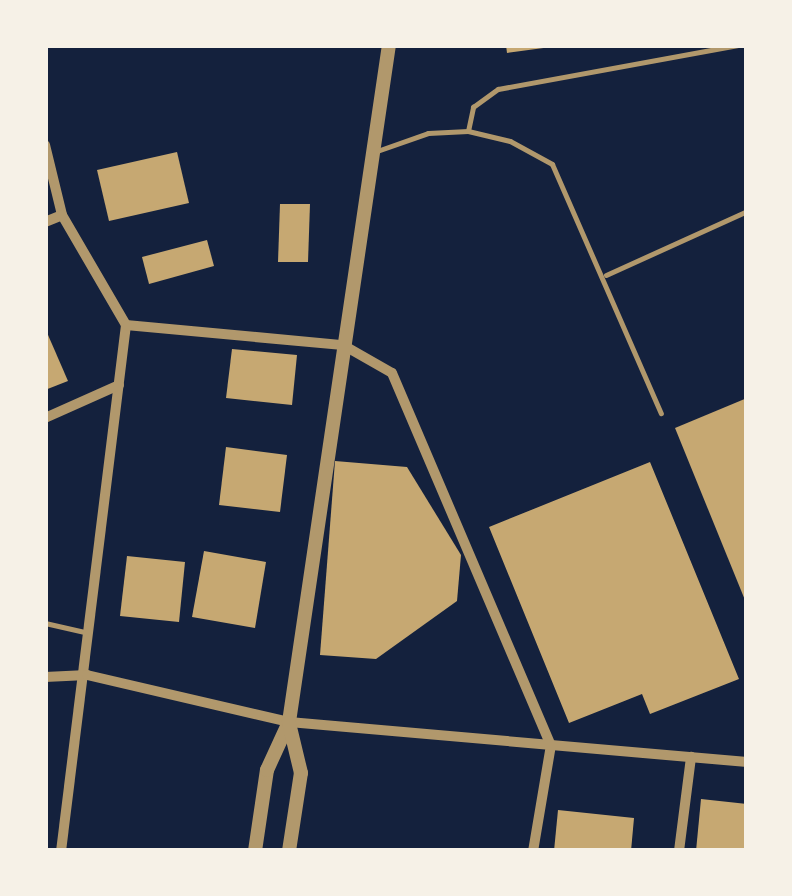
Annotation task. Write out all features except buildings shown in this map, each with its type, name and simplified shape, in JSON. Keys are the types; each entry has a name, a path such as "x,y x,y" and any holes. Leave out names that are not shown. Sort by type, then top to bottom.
{"street":[{"path":"255,851 267,770 289,722 389,45"},
{"path":"45,144 62,215 126,325 87,675 61,851"},
{"path":"45,222 62,215"},
{"path":"126,325 344,345 392,373 550,745 533,851"},
{"path":"45,418 119,385"},
{"path":"45,676 87,675 289,722 747,762"},
{"path":"289,722 301,773 289,851"},
{"path":"679,851 690,757"}],"lane":[{"path":"468,131 473,107 498,90 738,45"},
{"path":"371,155 392,142 468,131 510,140 552,164 606,276 662,414"},
{"path":"606,276 747,211"},
{"path":"45,623 92,633"}]}
